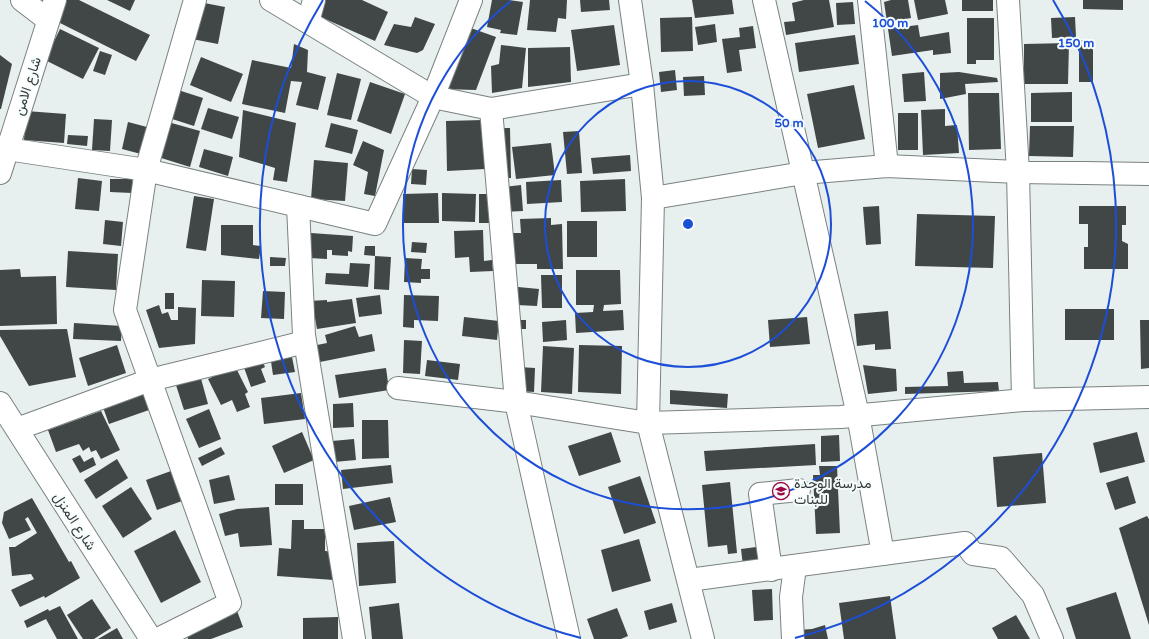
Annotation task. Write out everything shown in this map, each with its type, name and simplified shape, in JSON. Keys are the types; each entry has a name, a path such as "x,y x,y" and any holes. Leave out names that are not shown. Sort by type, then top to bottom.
{"street":[{"path":"22,0 48,20"},
{"name":"شارع الامن","path":"0,173 55,0"},
{"path":"158,639 230,603 125,310 146,170 195,0"},
{"path":"271,0 433,97 491,108 642,84"},
{"path":"308,22 314,0"},
{"path":"7,149 146,170 375,224 433,97 472,0"},
{"path":"630,0 642,84 654,198 648,423 703,639"},
{"path":"764,0 858,416 883,554"},
{"path":"869,0 887,166"},
{"path":"1008,0 1018,172 1023,400"},
{"path":"491,108 516,402 569,639"},
{"path":"654,198 803,173 887,166 1018,172 1149,174"},
{"path":"298,206 305,342 354,639"},
{"path":"17,428 150,380 305,342"},
{"path":"398,388 516,402 648,423 858,416 1023,400 1149,398"},
{"name":"شارع المنزل","path":"0,403 151,639"},
{"path":"770,570 760,494 799,490"},
{"path":"689,580 966,543 974,554 1001,558 1032,596 1052,639"},
{"path":"793,639 791,597 795,567"}],"building":[{"path":"62,0 79,0 150,35 136,61 52,19"},
{"path":"107,0 135,0 130,11"},
{"path":"323,0 362,0 388,12 375,41 316,15"},
{"path":"492,0 523,2 517,35 500,33 501,30 487,27"},
{"path":"530,0 567,0 566,19 558,18 556,32 527,30"},
{"path":"580,0 609,0 610,10 581,12"},
{"path":"692,0 732,0 734,14 695,18"},
{"path":"804,0 829,0 834,27 786,35 784,22 795,21 792,3"},
{"path":"891,0 908,0 911,18 887,22 884,2"},
{"path":"914,0 945,0 948,14 918,20"},
{"path":"962,0 993,0 993,11 962,11"},
{"path":"1083,0 1123,0 1123,10 1083,9"},
{"path":"199,2 225,7 218,44 192,39"},
{"path":"853,2 855,24 837,25 836,3"},
{"path":"415,17 435,24 423,50 417,53 384,45 394,24 411,27"},
{"path":"692,17 693,51 661,52 660,18"},
{"path":"1075,17 1076,37 1052,38 1051,18"},
{"path":"967,18 994,18 994,60 976,60 976,64 967,64"},
{"path":"715,24 717,42 698,45 695,27"},
{"path":"614,25 620,65 577,71 571,30"},
{"path":"918,25 920,37 949,32 951,53 933,55 933,50 892,56 888,29"},
{"path":"753,26 756,48 739,50 742,71 727,73 722,39 740,37 739,28"},
{"path":"468,27 496,37 476,90 442,89"},
{"path":"60,29 99,48 83,79 45,60"},
{"path":"855,35 859,64 799,72 795,43"},
{"path":"1079,40 1093,40 1093,82 1079,82"},
{"path":"1069,43 1068,84 1024,84 1024,44"},
{"path":"294,44 308,50 307,72 326,77 318,110 296,105 302,82 291,81 285,113 242,104 252,60 291,68"},
{"path":"501,45 526,48 522,88 492,93 491,66 499,64"},
{"path":"570,47 571,82 528,87 528,48"},
{"path":"100,51 112,55 105,75 93,71"},
{"path":"0,55 12,64 1,109 0,109"},
{"path":"201,57 243,74 231,102 190,85"},
{"path":"675,70 677,90 661,92 659,72"},
{"path":"924,72 926,101 904,102 902,74"},
{"path":"959,72 997,78 998,82 965,84 966,94 940,99 940,73"},
{"path":"337,73 361,79 351,120 327,115"},
{"path":"704,76 705,95 684,96 683,77"},
{"path":"370,82 405,94 391,134 357,121"},
{"path":"854,85 865,139 818,148 807,94"},
{"path":"178,90 203,98 194,126 169,118"},
{"path":"1072,92 1072,122 1031,122 1031,93"},
{"path":"968,93 999,93 1001,149 969,150"},
{"path":"208,108 239,117 232,139 201,129"},
{"path":"945,109 945,126 957,125 959,153 923,155 921,110"},
{"path":"243,110 296,123 287,182 273,180 275,168 239,157"},
{"path":"26,111 66,114 64,143 24,140"},
{"path":"898,113 918,113 918,150 898,150"},
{"path":"94,119 112,120 110,151 92,150"},
{"path":"483,120 485,169 447,171 446,121"},
{"path":"128,122 147,127 141,154 122,149"},
{"path":"168,122 200,131 190,167 158,157"},
{"path":"331,123 358,130 352,154 325,147"},
{"path":"1030,126 1074,126 1073,157 1029,156"},
{"path":"499,128 510,128 511,178 500,178"},
{"path":"579,131 582,173 567,174 563,132"},
{"path":"68,135 88,136 87,146 67,144"},
{"path":"363,141 384,150 375,196 364,194 368,172 353,165"},
{"path":"551,143 555,175 516,179 512,147"},
{"path":"204,149 233,157 228,176 199,167"},
{"path":"630,155 631,171 593,174 591,158"},
{"path":"314,160 348,163 345,201 311,199"},
{"path":"412,169 427,170 426,185 411,184"},
{"path":"78,178 102,181 99,211 75,209"},
{"path":"110,179 132,179 132,193 110,192"},
{"path":"625,179 626,211 581,212 580,181"},
{"path":"561,180 562,202 527,204 526,182"},
{"path":"521,185 523,211 505,212 503,187"},
{"path":"438,193 439,223 404,223 403,194"},
{"path":"442,193 476,194 475,222 442,221"},
{"path":"479,194 491,194 491,223 479,223"},
{"path":"194,196 214,199 206,251 186,248"},
{"path":"879,206 881,244 866,245 863,207"},
{"path":"1079,206 1126,206 1126,225 1122,225 1122,241 1128,244 1128,269 1084,269 1084,247 1088,247 1088,224 1079,224"},
{"path":"917,214 995,216 993,268 915,266"},
{"path":"551,218 551,225 562,224 563,269 537,269 537,264 510,264 510,233 521,233 520,219"},
{"path":"105,220 123,222 121,246 103,244"},
{"path":"567,221 597,221 597,257 567,257"},
{"path":"221,225 253,225 253,245 261,246 259,259 221,255"},
{"path":"483,230 484,261 492,260 493,271 470,272 469,257 455,258 454,231"},
{"path":"311,233 353,236 352,252 348,251 348,256 332,255 332,250 327,250 327,259 309,258"},
{"path":"412,242 427,243 426,253 411,252"},
{"path":"365,246 375,246 375,256 364,255"},
{"path":"68,251 118,254 116,290 66,287"},
{"path":"375,256 391,257 389,290 374,289"},
{"path":"270,257 286,258 285,266 270,266"},
{"path":"405,258 422,259 421,269 430,269 430,279 421,279 421,283 404,282"},
{"path":"350,263 370,264 368,287 325,284 326,273 349,274"},
{"path":"20,269 21,277 56,276 57,324 0,326 0,270"},
{"path":"576,270 620,270 621,304 604,305 603,311 623,310 624,330 576,333 575,313 593,312 594,305 576,305"},
{"path":"541,275 562,275 562,308 542,308"},
{"path":"202,280 235,281 234,317 201,316"},
{"path":"518,287 539,289 537,306 517,305"},
{"path":"263,291 285,292 284,319 261,318"},
{"path":"165,293 174,293 174,309 165,309"},
{"path":"380,295 382,314 359,317 356,298"},
{"path":"404,295 439,296 438,321 414,320 414,328 403,327"},
{"path":"352,299 356,323 317,329 315,318 309,318 308,301 327,300 327,302"},
{"path":"159,305 162,314 168,312 171,320 178,320 178,307 196,308 195,344 159,348 146,310"},
{"path":"1065,309 1114,309 1114,340 1065,340"},
{"path":"888,311 891,349 875,350 875,344 857,346 854,314"},
{"path":"464,317 499,321 497,340 462,336"},
{"path":"807,317 810,344 770,347 768,320"},
{"path":"514,320 526,320 526,329 514,329"},
{"path":"566,320 567,340 543,342 542,322"},
{"path":"1140,320 1149,320 1149,368 1141,369"},
{"path":"74,323 122,326 121,341 73,339"},
{"path":"355,326 359,337 372,334 375,351 320,362 317,345 327,343 325,335"},
{"path":"67,329 76,377 29,386 0,336 0,330"},
{"path":"404,340 422,341 420,374 403,373"},
{"path":"117,345 126,373 88,386 79,358"},
{"path":"579,345 622,346 621,394 578,392"},
{"path":"543,346 574,348 572,394 541,392"},
{"path":"291,352 295,372 273,375 270,355"},
{"path":"260,355 265,367 261,369 266,382 251,387 242,362"},
{"path":"427,360 460,364 458,380 425,376"},
{"path":"863,365 896,369 897,391 868,394"},
{"path":"235,366 248,392 245,394 250,407 237,412 232,400 221,405 208,379"},
{"path":"519,367 535,368 534,392 518,391"},
{"path":"386,368 389,390 339,398 335,375"},
{"path":"963,371 964,383 998,382 999,391 905,394 905,387 948,386 947,372"},
{"path":"200,375 208,404 184,410 175,382"},
{"path":"141,386 149,410 109,424 100,399"},
{"path":"670,390 728,394 727,408 670,404"},
{"path":"301,393 305,419 264,424 261,398"},
{"path":"353,403 354,427 333,428 333,404"},
{"path":"209,409 221,439 199,448 186,419"},
{"path":"101,411 120,450 101,459 96,450 91,452 89,447 83,451 79,444 56,452 48,430"},
{"path":"362,420 388,420 389,458 362,459"},
{"path":"302,432 314,460 284,473 272,446"},
{"path":"611,432 621,462 579,476 568,446"},
{"path":"1137,432 1145,462 1100,473 1093,443"},
{"path":"839,435 840,461 821,462 821,436"},
{"path":"354,439 356,460 334,462 332,441"},
{"path":"815,444 816,465 706,471 704,451"},
{"path":"221,447 225,454 202,466 198,458"},
{"path":"1042,453 1046,503 997,507 993,457"},
{"path":"80,455 84,462 93,457 96,465 80,473 72,459"},
{"path":"117,459 128,478 96,499 84,480"},
{"path":"391,465 393,483 343,489 341,470"},
{"path":"819,466 837,466 840,533 816,534 813,475 820,475"},
{"path":"171,471 182,501 157,510 146,480"},
{"path":"229,475 235,500 214,504 209,480"},
{"path":"640,476 656,523 624,534 608,487"},
{"path":"1128,476 1136,503 1115,510 1106,483"},
{"path":"730,482 737,553 728,554 727,545 708,547 702,485"},
{"path":"275,484 303,484 303,505 275,505"},
{"path":"131,487 152,519 123,538 102,506"},
{"path":"390,497 396,522 354,530 349,506"},
{"path":"32,498 69,562 71,561 80,578 45,598 44,596 20,607 11,590 34,579 31,574 12,576 9,547 15,547 37,533 28,517 25,519 31,530 9,539 2,523 4,512"},
{"path":"269,507 272,545 240,547 238,533 225,536 219,514 237,509"},
{"path":"1147,516 1149,519 1149,625 1119,528"},
{"path":"292,520 304,520 304,529 325,529 325,551 336,552 334,580 277,576 279,548 291,549"},
{"path":"175,530 201,582 161,603 134,551"},
{"path":"639,539 651,581 612,592 601,550"},
{"path":"394,541 396,583 359,586 357,543"},
{"path":"779,544 781,560 743,566 741,549"},
{"path":"772,589 773,620 754,621 752,590"},
{"path":"1116,592 1131,639 1076,639 1066,608"},
{"path":"890,596 896,639 844,639 839,603"},
{"path":"92,599 111,628 94,639 83,639 67,615"},
{"path":"399,603 403,639 372,639 369,607"},
{"path":"672,603 677,622 649,630 644,611"},
{"path":"60,606 78,639 57,639 46,619 27,628 24,621 48,609 49,611"},
{"path":"236,608 243,627 211,639 188,639 184,627"},
{"path":"617,608 628,636 621,639 594,639 587,619"},
{"path":"1016,615 1030,639 998,639 992,628"},
{"path":"338,617 338,639 303,639 303,618"},
{"path":"825,625 828,639 800,639 798,630 812,629"},
{"path":"117,628 123,639 98,639"}],"place":[{"name":"مدرسة الوحدة للبنات","path":"781,491"}]}
